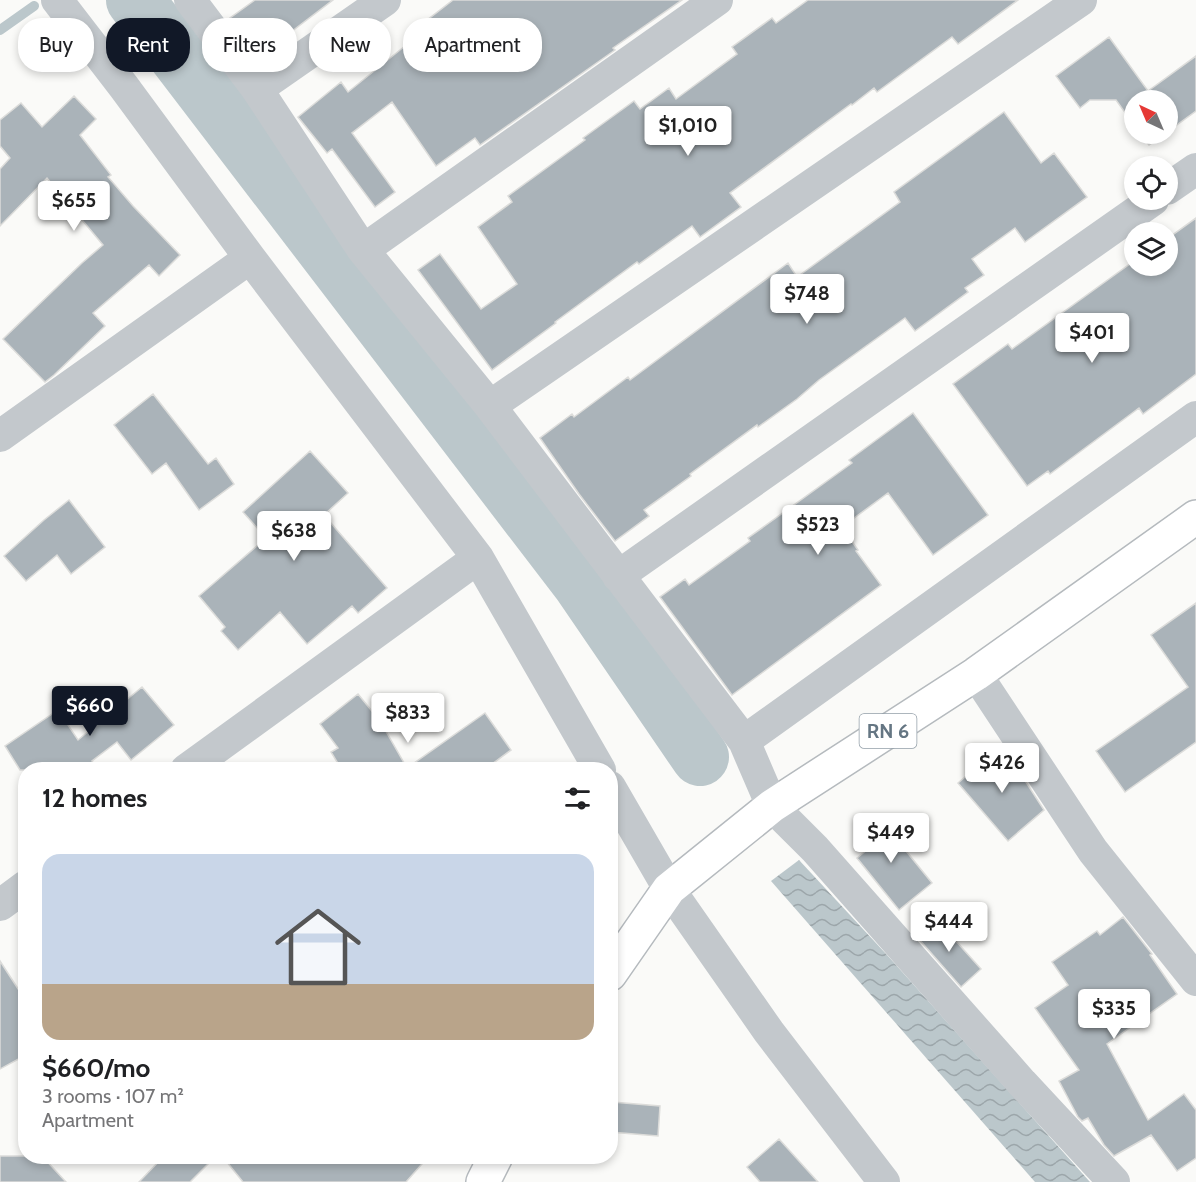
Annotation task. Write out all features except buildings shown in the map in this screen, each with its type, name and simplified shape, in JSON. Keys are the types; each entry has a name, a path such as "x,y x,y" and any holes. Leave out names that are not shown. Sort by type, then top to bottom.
{"main road":[{"name":"RN 6","path":"618,962 669,889 772,806 976,674 1196,517"},
{"path":"483,1182 492,1164"}],"street":[{"path":"57,0 477,558 595,762"},
{"path":"189,0 257,89 363,250 490,406 744,741 772,806 815,849 1022,1083 1114,1182"},
{"path":"257,89 385,0"},
{"path":"363,250 717,0"},
{"path":"490,406 1081,0"},
{"path":"1178,181 1196,169"},
{"path":"618,576 1139,210"},
{"path":"0,436 250,258"},
{"path":"744,741 1196,417"},
{"path":"197,762 477,558"},
{"path":"976,674 1093,851 1196,980"},
{"path":"618,801 669,889 769,1032 884,1182"},
{"path":"0,905 18,892"}],"water":[{"path":"799,860 1090,1182 1035,1182 771,881"}],"waterway":[{"path":"135,0 581,583 700,757"},
{"path":"0,30 34,6"}]}
